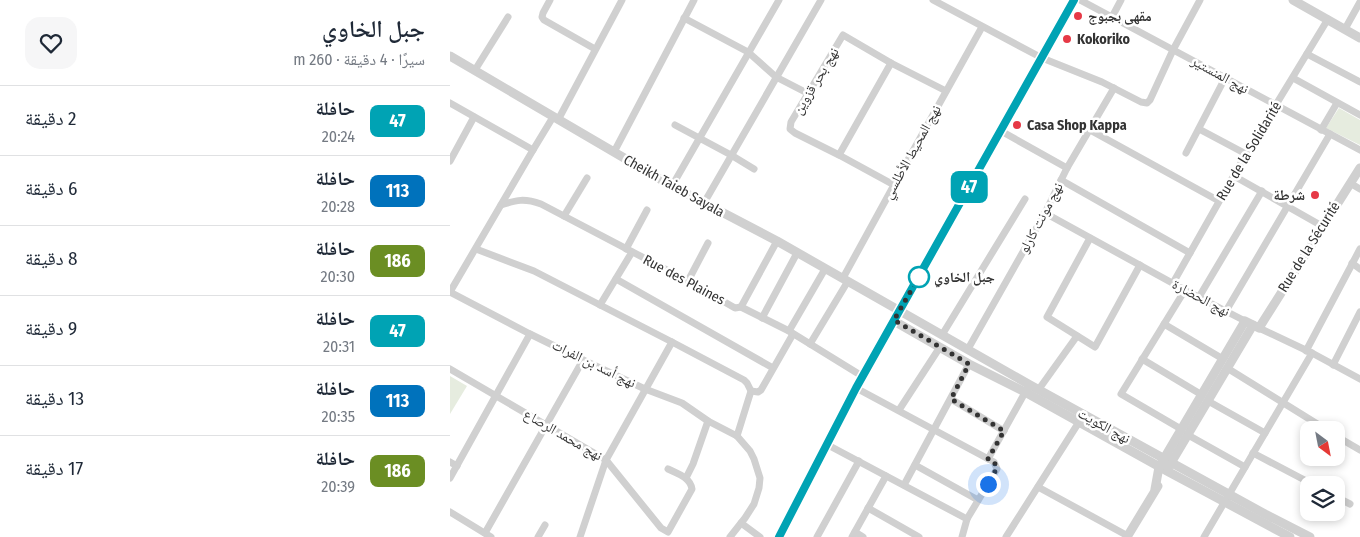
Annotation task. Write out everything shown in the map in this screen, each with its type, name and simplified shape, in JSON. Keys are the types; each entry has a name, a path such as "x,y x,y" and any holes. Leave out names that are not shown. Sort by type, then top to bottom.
{"street":[{"path":"550,0 543,12 542,17 544,20 595,49"},
{"path":"450,292 533,150 556,119 622,0"},
{"path":"614,152 694,0"},
{"path":"672,186 748,52 780,0"},
{"path":"704,203 821,0"},
{"path":"933,0 1042,58 1102,82 1141,102 1147,103 1200,0"},
{"path":"779,537 862,376 1074,0"},
{"name":"نهج المنستير","path":"1080,0 1360,150"},
{"path":"1112,17 1121,0"},
{"path":"1293,0 1360,38"},
{"path":"1345,29 1360,2"},
{"path":"475,70 508,16"},
{"path":"684,18 748,52 776,77 809,94"},
{"name":"Rue de la Solidarité","path":"1173,283 1246,154 1328,19"},
{"name":"نهج المحيط الأطلسي","path":"810,344 894,184 982,27"},
{"name":"نهج بحر قزوين","path":"894,184 795,133 790,129 791,122 843,35 891,63 946,91"},
{"path":"1307,54 1360,82"},
{"name":"Cheikh Taieb Sayala","path":"450,56 672,186 777,241 900,310"},
{"path":"839,155 891,63"},
{"path":"1186,153 1225,78"},
{"path":"1293,78 1360,115"},
{"name":"نهج مونت كارلو","path":"968,349 1045,213 1067,168 1114,88"},
{"path":"450,103 533,150"},
{"path":"1321,130 1337,103"},
{"path":"450,162 474,117"},
{"path":"675,125 754,169"},
{"path":"1199,129 1246,154"},
{"path":"1090,130 1219,201"},
{"path":"1001,131 1067,168"},
{"path":"1226,311 1330,134"},
{"name":"Rue de la Sécurité","path":"1128,536 1155,489 1165,465 1205,398 1227,368 1252,325 1322,226 1360,168"},
{"path":"1234,176 1322,226"},
{"path":"564,216 586,178"},
{"path":"1061,180 1190,253"},
{"path":"1350,183 1360,190"},
{"path":"1199,298 1262,191"},
{"path":"942,335 1025,199"},
{"name":"Rue des Plaines","path":"501,205 516,200 531,200 688,281 735,308 741,307 791,333 862,376"},
{"path":"600,305 616,279 647,210"},
{"name":"نهج الحضارة","path":"1045,213 1199,298 1360,379"},
{"path":"1090,238 1047,317 1095,347 1140,266"},
{"path":"741,307 777,241"},
{"path":"688,281 708,243"},
{"path":"476,249 534,271 744,380 751,390 758,392 773,368 825,269"},
{"path":"1204,537 1282,403 1360,250"},
{"path":"762,318 797,253"},
{"path":"1352,264 1360,269"},
{"path":"616,279 773,368"},
{"path":"1185,290 1121,394 1245,467"},
{"name":"نهج أسد بن الفرات","path":"450,292 583,360 645,389 682,403 737,436"},
{"name":"نهج الكويت","path":"900,310 968,349 1079,422 1227,498 1310,537"},
{"path":"1334,365 1360,312"},
{"name":"نهج الكويت","path":"894,320 969,364 1027,388 1039,390 1165,465"},
{"path":"1164,324 1223,359"},
{"name":"Rue de la Sécurité","path":"1205,398 1223,359 1252,325"},
{"path":"450,478 453,464 530,334"},
{"path":"1039,390 1077,336"},
{"path":"580,537 606,460 672,342"},
{"path":"899,410 940,347"},
{"path":"1142,359 1265,433"},
{"path":"450,512 488,535 583,360"},
{"path":"904,485 969,364"},
{"path":"1227,368 1312,421"},
{"name":"نهج محمد الرصاع","path":"450,369 606,460 661,528 668,532 692,489 690,482 686,478"},
{"path":"856,388 994,462 997,468 967,519 962,537"},
{"path":"988,459 1027,388"},
{"path":"730,537 754,504 759,488 760,478 754,459 737,436 751,390"},
{"path":"951,399 1004,431"},
{"path":"668,469 686,478 693,464 708,420"},
{"path":"1006,537 1079,422"},
{"path":"1345,441 1360,450"},
{"path":"826,444 967,519"},
{"path":"1253,453 1300,478"},
{"path":"817,537 859,461"},
{"path":"915,465 978,500"},
{"path":"863,537 853,535 886,476"},
{"path":"1038,487 1128,536"},
{"name":"نهج الكويت","path":"1227,498 1290,537"},
{"path":"1345,502 1350,504"},
{"path":"868,508 919,537"},
{"path":"741,524 760,537"},
{"path":"538,537 545,526"}],"shaded area":[{"path":"1339,108 1360,120 1360,145 1326,128"},
{"path":"450,376 467,386 450,414"}],"bus line":[{"name":"47","path":"779,537 856,388 1074,0"}],"place":[{"name":"مقهى بجبوج","path":"1078,16"},
{"name":"Kokoriko","path":"1067,39"},
{"name":"Casa Shop Kappa","path":"1017,125"},
{"name":"شرطة","path":"1315,195"},
{"name":"جبل الخاوي","path":"919,277"}],"route":[{"path":"919,277 894,320 969,364 951,399 1004,431 988,459 994,462 997,468 988,484"}]}
